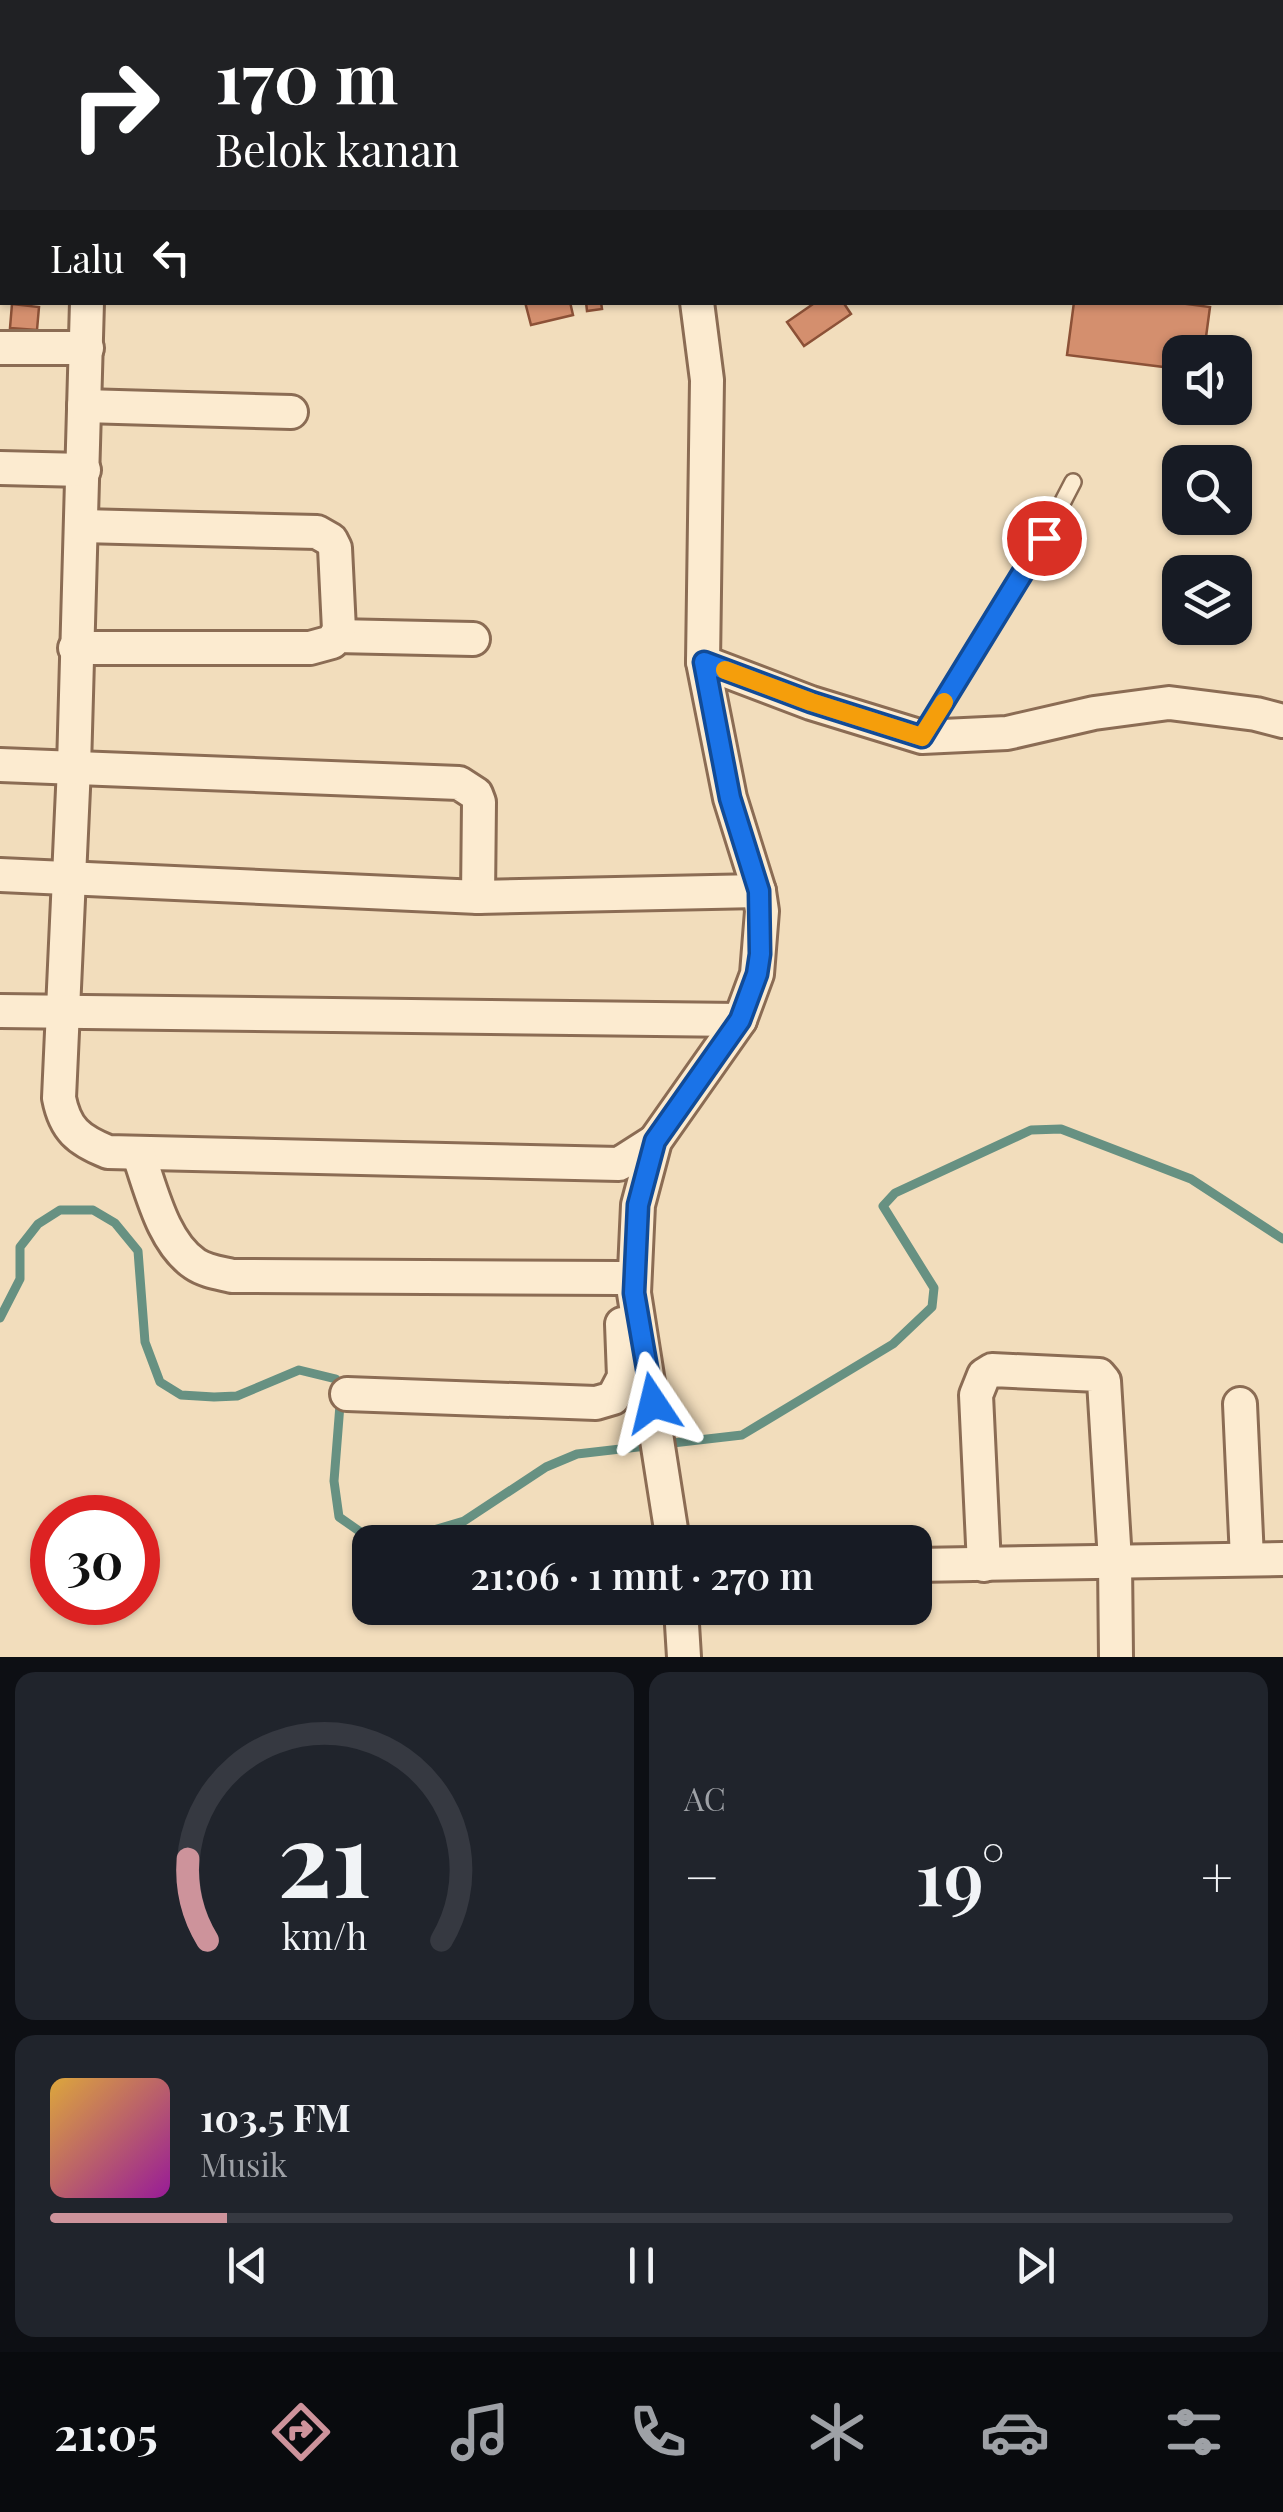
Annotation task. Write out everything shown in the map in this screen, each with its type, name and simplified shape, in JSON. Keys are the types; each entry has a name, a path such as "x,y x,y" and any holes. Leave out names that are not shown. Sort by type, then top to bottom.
{"street":[{"path":"87,305 74,767 59,1098 70,1132 108,1152 618,1164 655,1141"},
{"path":"671,1525 634,1293 638,1205 655,1141 740,1020 760,954 759,891 730,798 704,662 708,380 697,305"},
{"path":"0,348 87,348"},
{"path":"84,406 291,412"},
{"path":"0,468 84,470"},
{"path":"76,648 310,648 322,646 339,630 336,548 317,532 82,526"},
{"path":"336,636 472,639"},
{"path":"704,662 811,702 922,737 1007,732 1094,713 1169,703 1283,721"},
{"path":"0,765 460,783 476,794 479,802 478,897"},
{"path":"0,875 478,897 759,891"},
{"path":"0,1011 740,1020"},
{"path":"138,1153 167,1229 179,1249 195,1264 214,1272 232,1276 620,1278"},
{"path":"346,1394 570,1404 596,1404 612,1398 624,1377 618,1164"},
{"path":"984,1565 976,1396 984,1375 992,1370 1102,1377 1115,1562 1116,1657"},
{"path":"1240,1404 1247,1559"},
{"path":"932,1565 1283,1559"},
{"path":"681,1625 684,1657"}],"lane":[{"path":"922,737 1044,538 1073,482"}],"building":[{"path":"12,305 39,307 37,330 10,328"},
{"path":"526,305 571,305 573,315 531,325"},
{"path":"586,305 601,305 602,309 587,311"},
{"path":"812,305 845,305 851,314 804,346 787,322"},
{"path":"1074,305 1210,307 1206,335 1162,335 1162,367 1067,355"}],"waterway":[{"path":"0,1318 20,1279 20,1247 38,1224 60,1210 93,1210 115,1223 138,1251 145,1342 160,1382 181,1395 214,1397 237,1396 299,1370 336,1379 341,1392 334,1481 339,1517 372,1540 397,1541 464,1521 546,1467 577,1454 742,1435 893,1344 932,1307 934,1288 883,1206 895,1193 1031,1130 1061,1129 1191,1179 1283,1239"}],"slow traffic":[{"path":"725,670 922,737 944,702"}],"route":[{"path":"653,1403 634,1293 638,1205 655,1141 740,1020 760,954 759,891 730,798 704,662 811,702 922,737 1044,538"}]}
